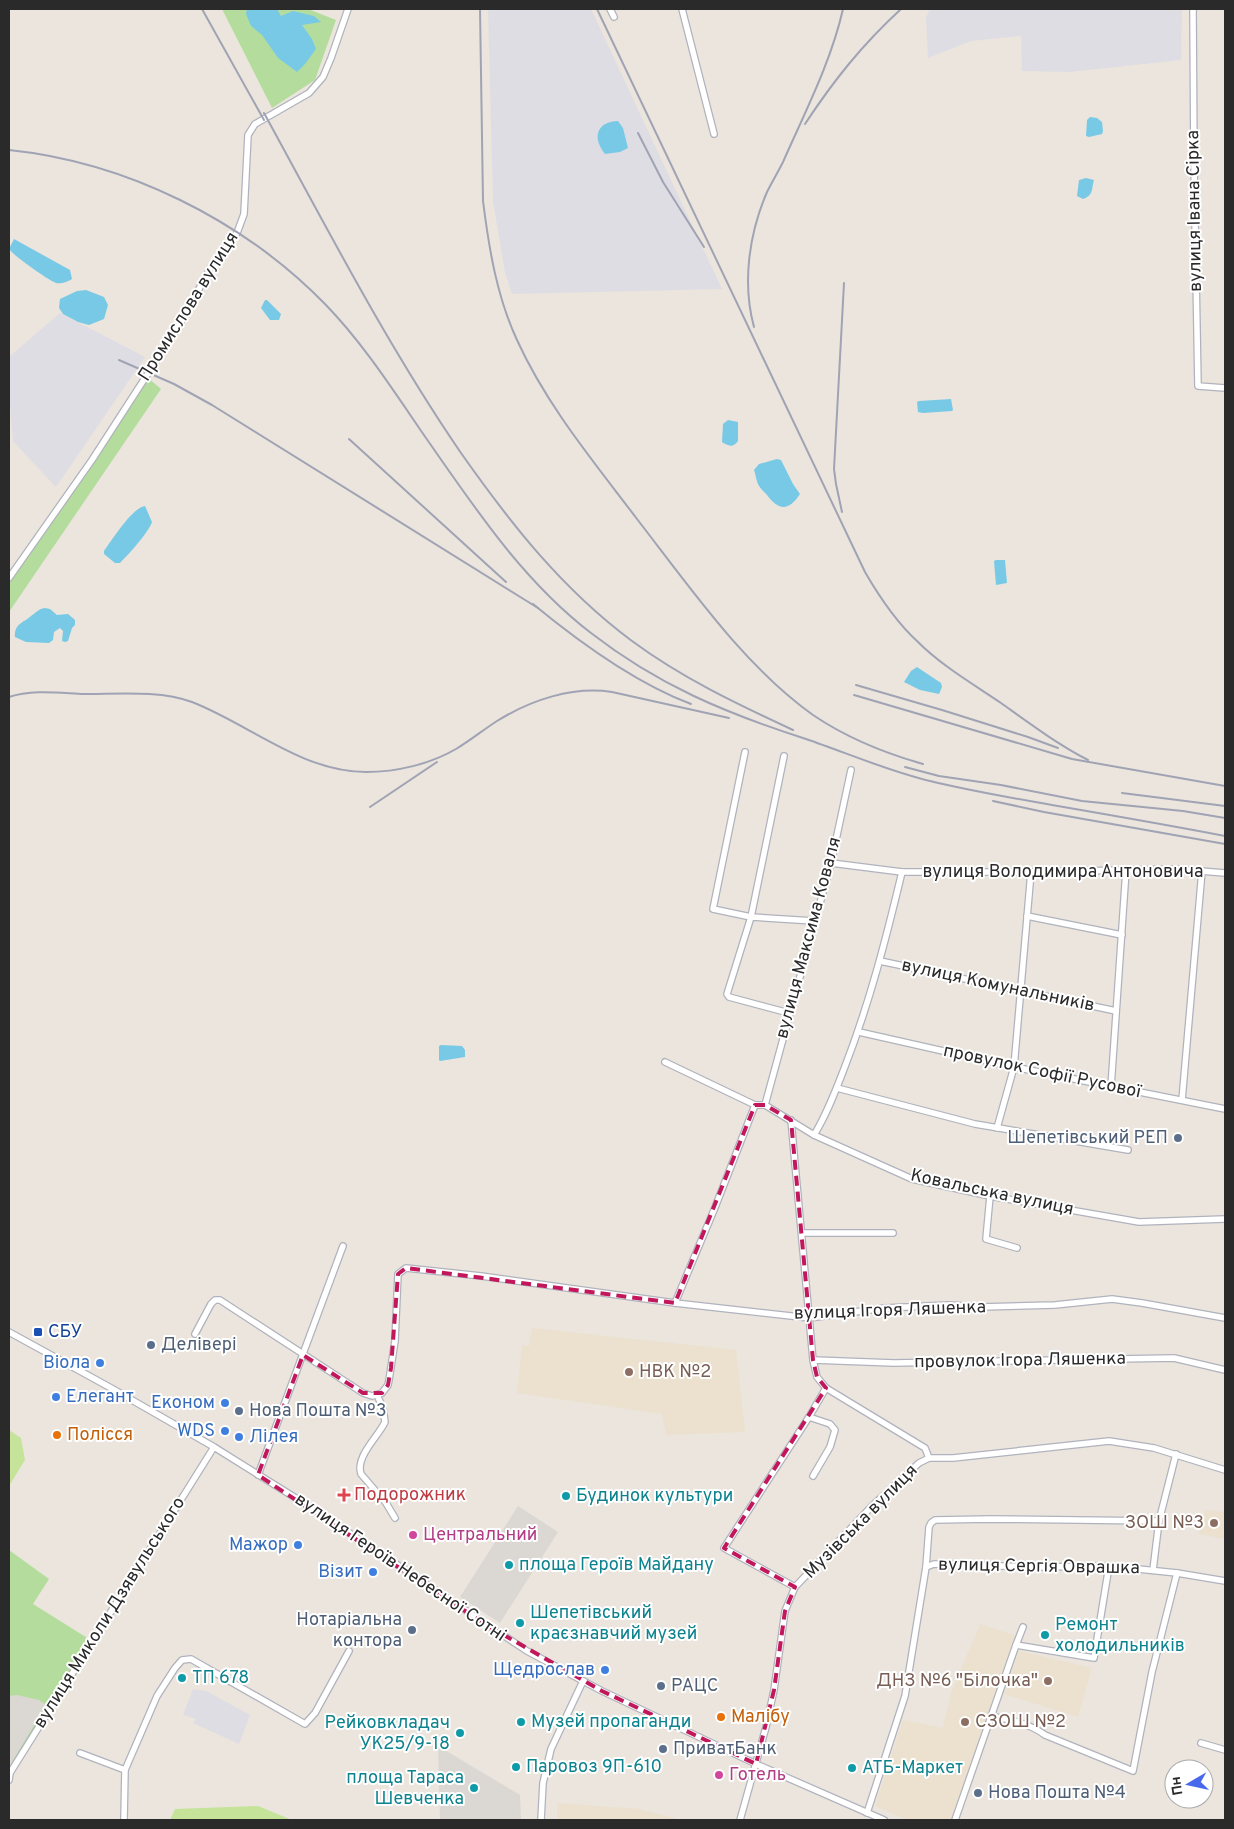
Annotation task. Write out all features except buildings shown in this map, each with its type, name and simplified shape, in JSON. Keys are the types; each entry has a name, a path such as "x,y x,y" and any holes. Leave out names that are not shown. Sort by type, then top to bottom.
{"street":[{"name":"Промислова вулиця","path":"9,578 96,452 178,327 210,268 237,234 244,214 248,135 255,124 309,93 323,77 332,58 348,9"},
{"path":"610,9 614,17"},
{"path":"682,9 714,134"},
{"name":"вулиця Івана Сірка","path":"1193,9 1198,386 1225,388"},
{"path":"745,752 712,909 751,917 814,921"},
{"path":"784,756 751,917 728,995 789,1013"},
{"name":"вулиця Максима Коваля","path":"765,1105 831,863 851,770"},
{"name":"вулиця Володимира Антоновича","path":"831,863 902,872 1175,869 1225,873"},
{"path":"1112,1086 1126,870"},
{"path":"1182,1100 1202,871"},
{"path":"814,1135 825,1118 859,1032 880,961 902,872"},
{"path":"998,1128 1014,1067 1031,872"},
{"path":"1027,916 1122,936"},
{"name":"вулиця Комунальників","path":"880,961 1116,1011"},
{"name":"провулок Софії Русової","path":"859,1032 1014,1067 1225,1109"},
{"name":"Ковальська вулиця","path":"665,1062 754,1105 765,1105 814,1135 912,1179 990,1196 1139,1222 1225,1220"},
{"path":"837,1088 975,1124 1128,1150"},
{"path":"675,1303 714,1210 754,1105"},
{"path":"792,1120 813,1360 817,1377 826,1388 925,1448 929,1458"},
{"path":"990,1196 986,1239 1017,1248"},
{"path":"803,1232 893,1234"},
{"path":"258,1475 343,1246"},
{"name":"вулиця Ігоря Ляшенка","path":"377,1395 385,1389 389,1380 395,1341 398,1274 406,1268 481,1276 675,1303 809,1318 884,1308 1055,1305 1112,1299 1225,1318"},
{"path":"195,1334 211,1304 215,1300 220,1300 363,1393 377,1395 383,1408 385,1422 361,1460 360,1469 361,1474 386,1503 395,1518"},
{"name":"вулиця Героїв Небесної Сотні","path":"9,1332 214,1447 315,1510 505,1638 583,1681 756,1764 884,1820"},
{"name":"провулок Ігора Ляшенка","path":"813,1360 894,1363 1174,1358 1225,1370"},
{"path":"795,1587 724,1548 826,1388"},
{"path":"809,1417 830,1424 835,1430 830,1447 812,1476"},
{"name":"Музівська вулиця","path":"740,1820 774,1690 785,1611 795,1587 872,1506 919,1463 929,1458 953,1458 1035,1450 1098,1441 1132,1444 1176,1454 1225,1470"},
{"name":"вулиця Миколи Дзявульського","path":"9,1780 10,1772 214,1447"},
{"path":"1153,1570 1159,1521 1176,1454"},
{"path":"926,1567 929,1527 935,1520 990,1518 1159,1521"},
{"name":"вулиця Сергія Оврашка","path":"867,1813 905,1696 926,1567 934,1564 1040,1567 1109,1566 1177,1573 1225,1581"},
{"path":"1016,1645 1094,1658 1109,1566"},
{"path":"991,1716 1023,1723 1045,1735 1133,1771 1152,1672 1177,1573"},
{"path":"955,1820 1023,1627"},
{"path":"124,1820 125,1770 157,1696 182,1660 191,1659 305,1724 316,1713 350,1651"},
{"path":"541,1820 543,1783 551,1749 583,1681"},
{"path":"1200,1743 1225,1750"},
{"path":"80,1753 125,1770"}],"highlighted area":[{"path":"755,1105 765,1105 791,1120 813,1360 817,1377 826,1388 724,1548 795,1587 785,1611 774,1690 756,1764 602,1691 488,1626 258,1475 303,1355 363,1393 382,1393 388,1385 391,1368 398,1274 406,1268 675,1303"}],"shaded area":[{"path":"488,9 591,9 722,289 512,294 505,272 493,202"},
{"path":"930,9 1182,9 1181,60 1070,72 1022,71 1021,36 971,41 928,58 926,17"},
{"path":"60,313 145,357 56,487 13,441 9,394 9,357"},
{"name":"НВК №2","path":"532,1328 736,1350 745,1432 666,1435 662,1414 517,1393 522,1346 529,1346"},
{"name":"площа Героїв Майдану","path":"518,1506 558,1532 500,1623 460,1597"},
{"name":"ЗОШ №3","path":"1205,1510 1225,1512 1225,1539 1199,1534"},
{"name":"СЗОШ №2","path":"980,1624 1017,1636 952,1820 907,1820 875,1806 903,1720 943,1728 951,1693"},
{"name":"ДНЗ №6 \"Білочка\"","path":"1019,1651 1092,1668 1078,1717 1004,1694"},
{"path":"193,1689 206,1691 250,1715 239,1744 193,1723 196,1719 183,1715"},
{"path":"17,1695 39,1700 46,1705 9,1767 9,1696"},
{"name":"площа Тараса Шевченка","path":"438,1746 520,1795 521,1820 440,1820"},
{"path":"557,1803 639,1809 682,1820 557,1820"}],"green space":[{"path":"222,9 308,9 336,20 315,80 272,108"},
{"path":"148,378 161,389 9,612 9,584"},
{"path":"9,1430 21,1438 25,1460 9,1486"},
{"path":"9,1550 49,1579 33,1604 89,1639 9,1769"},
{"path":"258,1806 292,1820 170,1820 175,1809"}],"water":[{"path":"247,9 277,9 281,16 293,11 314,16 321,22 302,25 312,39 316,49 297,72 278,58 262,35 251,26 246,14"},
{"path":"1090,117 1097,118 1102,122 1102,134 1086,136 1087,120"},
{"path":"618,121 623,128 628,148 620,152 605,154 598,142 598,132 605,124"},
{"path":"1086,178 1094,180 1091,194 1083,199 1077,196 1079,180"},
{"path":"14,239 70,270 72,279 56,283 39,273 9,249"},
{"path":"86,290 104,297 108,305 104,319 89,325 78,322 63,314 59,308 60,299 77,291"},
{"path":"265,300 281,314 279,320 270,320 261,308"},
{"path":"951,399 952,411 918,412 917,402 919,401"},
{"path":"728,420 738,422 738,441 732,445 722,442 723,424"},
{"path":"777,459 781,460 800,494 792,504 784,507 771,500 761,488 757,482 754,470 759,464"},
{"path":"145,506 152,522 147,532 120,563 115,563 104,554 104,551 128,518"},
{"path":"1005,560 1007,583 996,585 994,561"},
{"path":"50,609 57,615 68,614 75,620 75,625 72,628 68,641 62,641 63,631 60,628 54,632 53,640 49,643 26,642 15,637 16,629 20,624 39,610"},
{"path":"917,667 941,683 942,687 939,694 920,690 904,682 911,671"},
{"path":"439,1046 462,1046 465,1050 465,1057 440,1061"}],"railway":[{"path":"202,9 264,120"},
{"path":"480,9 483,201 488,237 499,290 510,324 542,388 588,455 677,571 719,624 764,673 813,715 839,731 880,750 923,764"},
{"path":"597,9 865,572 877,591 903,626 937,659 1043,733 1088,760"},
{"path":"754,327 750,310 748,276 749,259 756,225 767,192 783,162 825,68 843,9"},
{"path":"805,124 849,64 901,9"},
{"path":"264,113 358,286 434,412 499,505 539,554 583,600 632,641 670,667 710,690 793,730"},
{"path":"638,133 663,182 704,247"},
{"path":"9,150 53,157 96,167 139,182 180,200 220,222 257,246 293,274 325,304 353,335 391,386 444,464 501,542 521,566 543,590 591,633 641,668 667,683 748,719 914,777 991,794 1225,836"},
{"path":"842,512 834,469 844,283"},
{"path":"119,360 174,384 212,405 538,608"},
{"path":"349,439 506,582"},
{"path":"533,604 569,633 608,660 649,685 691,704"},
{"path":"856,685 942,710 1058,748"},
{"path":"9,697 27,693 46,692 153,694 180,698 213,711 298,756 342,770 366,772 401,769 435,759 456,749 510,713 552,696 567,693 582,691 612,692 729,718"},
{"path":"854,695 1072,759 1225,786"},
{"path":"370,807 437,762"},
{"path":"905,767 939,776 1001,785 1082,801 1183,811 1225,818"},
{"path":"1122,793 1225,806"},
{"path":"993,801 1044,812 1225,844"}],"place":[{"name":"Шепетівський РЕП","path":"1178,1138"},
{"name":"СБУ","path":"38,1332"},
{"name":"Делівері","path":"151,1345"},
{"name":"Віола","path":"100,1363"},
{"name":"НВК №2","path":"629,1372"},
{"name":"Елегант","path":"56,1397"},
{"name":"Економ","path":"225,1403"},
{"name":"Нова Пошта №3","path":"239,1411"},
{"name":"WDS","path":"225,1431"},
{"name":"Полісся","path":"57,1435"},
{"name":"Лілея","path":"239,1437"},
{"name":"Подорожник","path":"344,1495"},
{"name":"Будинок культури","path":"566,1496"},
{"name":"ЗОШ №3","path":"1214,1523"},
{"name":"Центральний","path":"413,1535"},
{"name":"Мажор","path":"298,1545"},
{"name":"площа Героїв Майдану","path":"509,1565"},
{"name":"Візит","path":"373,1572"},
{"name":"Шепетівський краєзнавчий музей","path":"520,1623"},
{"name":"Нотаріальна контора","path":"412,1630"},
{"name":"Ремонт холодильників","path":"1045,1635"},
{"name":"Щедрослав","path":"605,1670"},
{"name":"ТП 678","path":"182,1678"},
{"name":"ДНЗ №6 \"Білочка\"","path":"1048,1681"},
{"name":"РАЦС","path":"661,1686"},
{"name":"Малібу","path":"721,1717"},
{"name":"Музей пропаганди","path":"521,1722"},
{"name":"СЗОШ №2","path":"965,1722"},
{"name":"Рейковкладач УК25/9-18","path":"460,1733"},
{"name":"ПриватБанк","path":"663,1749"},
{"name":"Паровоз 9П-610","path":"516,1767"},
{"name":"АТБ-Маркет","path":"852,1768"},
{"name":"Готель","path":"719,1775"},
{"name":"площа Тараса Шевченка","path":"474,1788"},
{"name":"Нова Пошта №4","path":"978,1793"}]}
